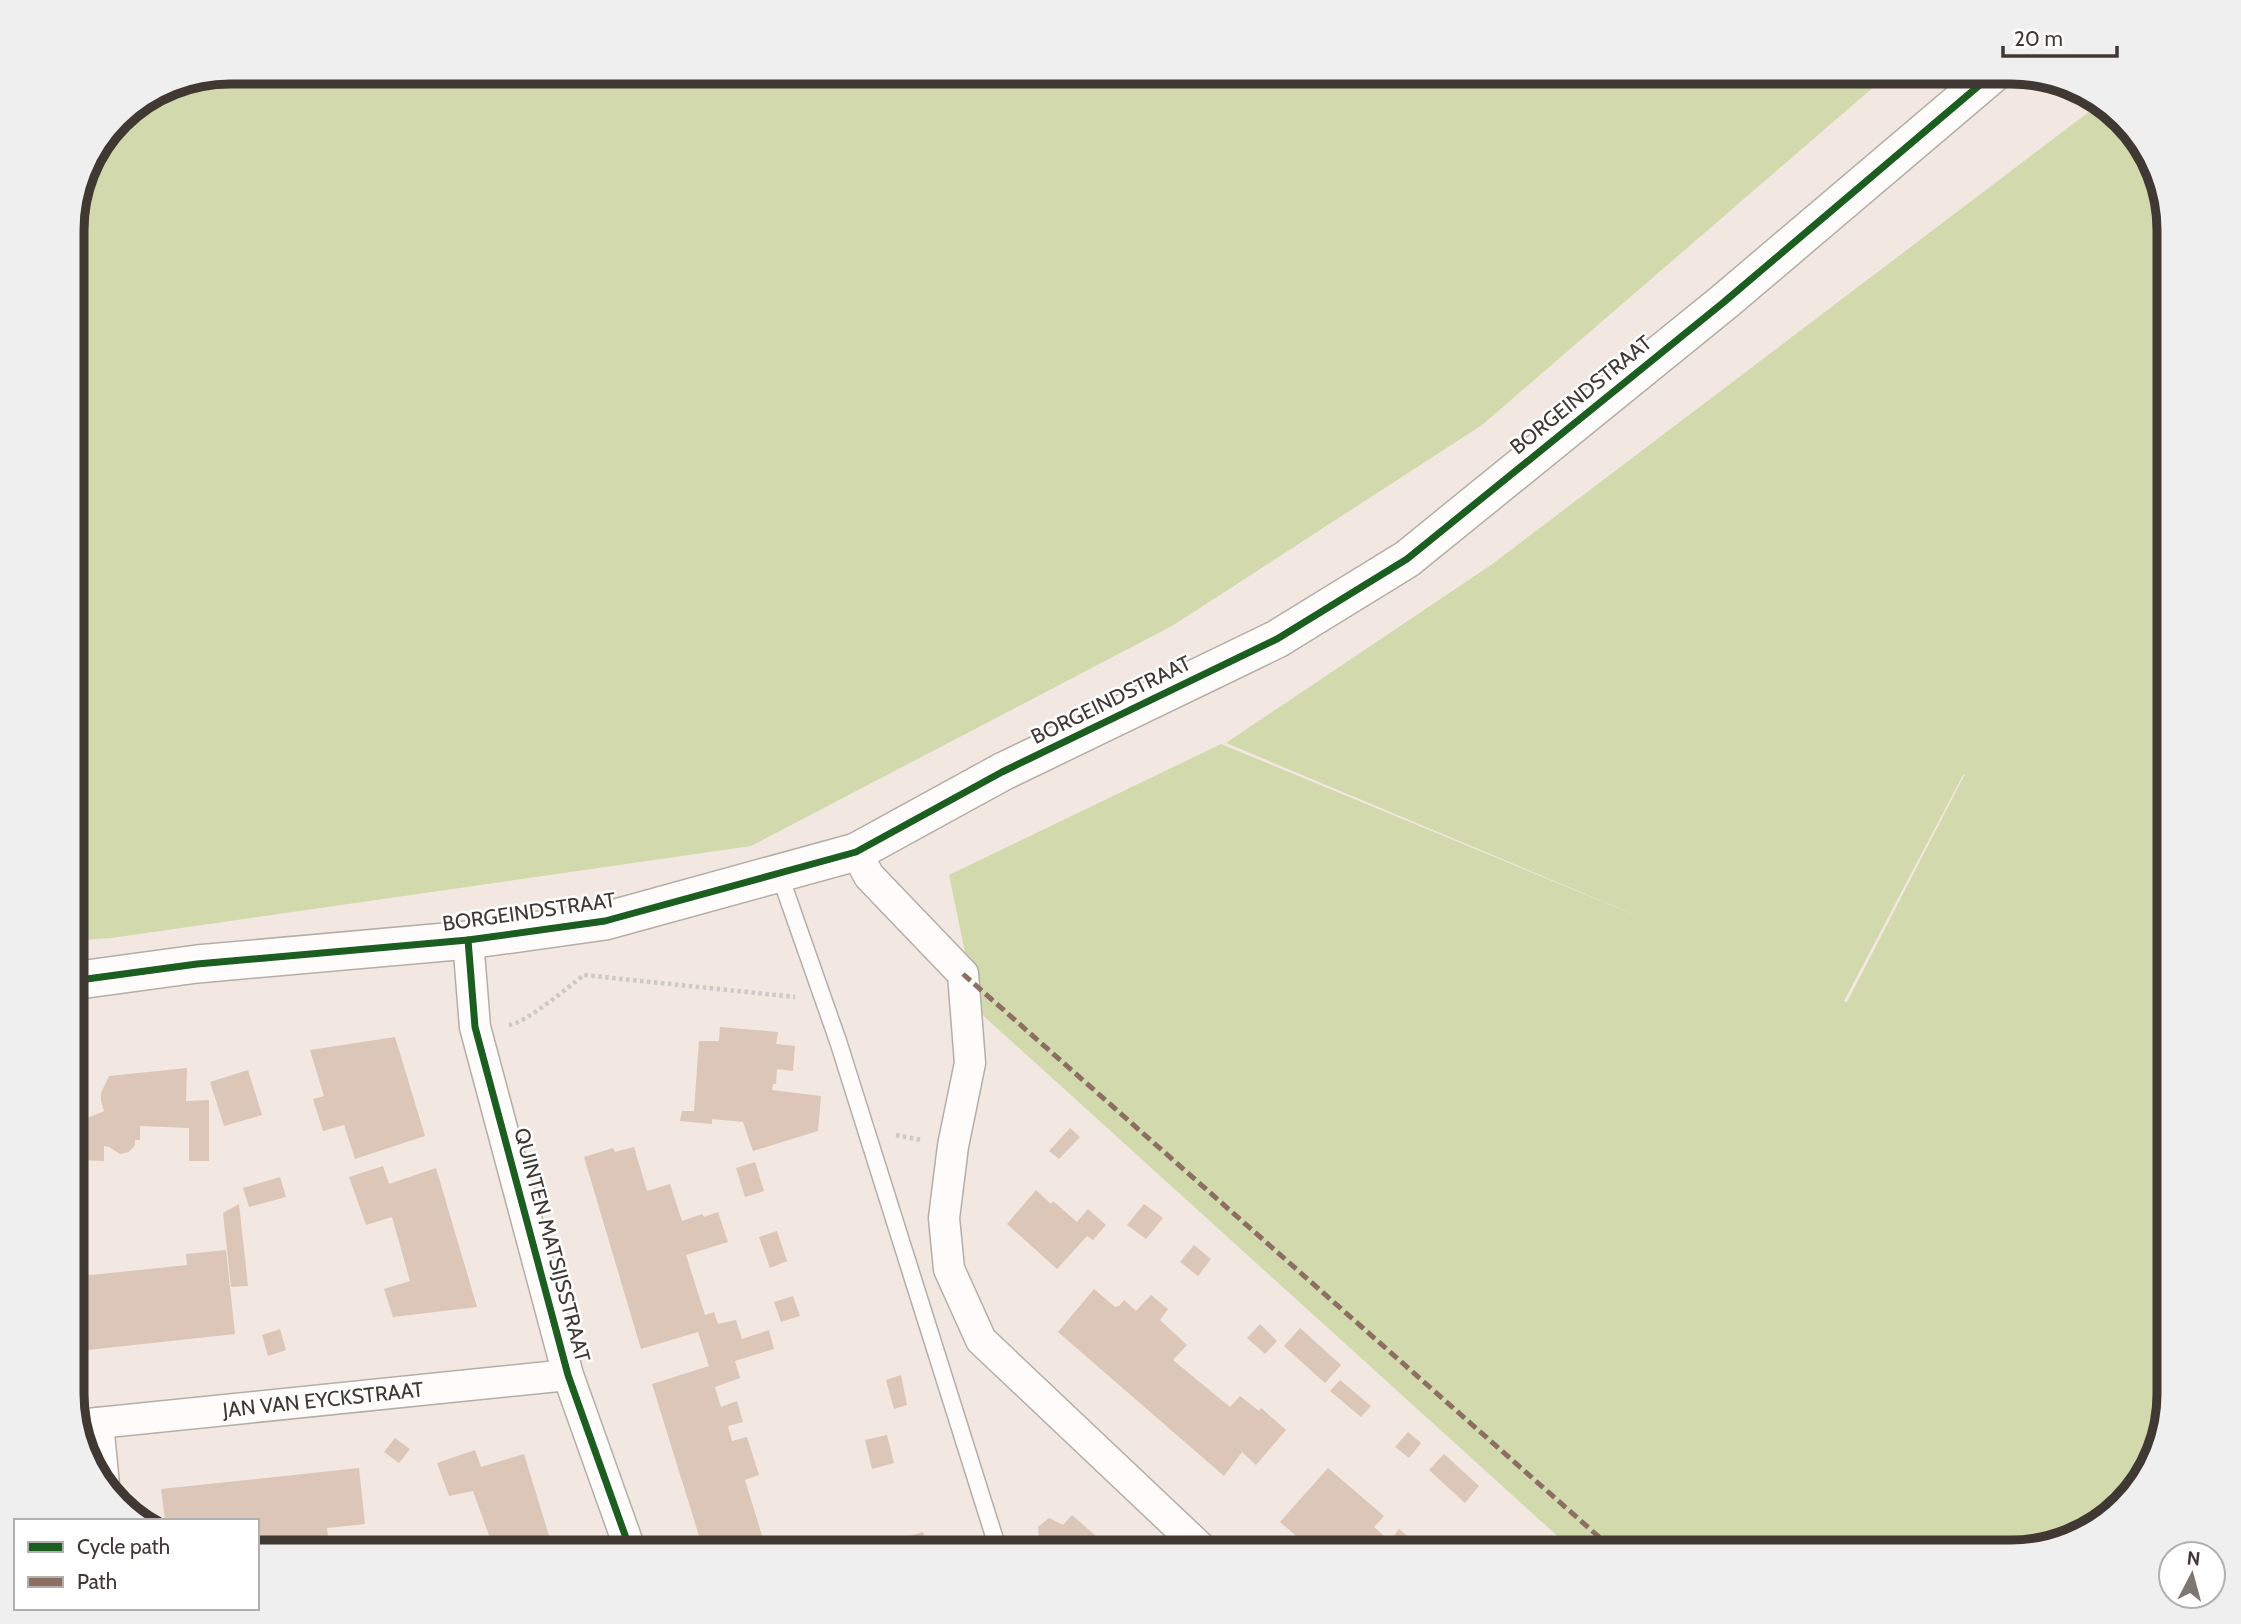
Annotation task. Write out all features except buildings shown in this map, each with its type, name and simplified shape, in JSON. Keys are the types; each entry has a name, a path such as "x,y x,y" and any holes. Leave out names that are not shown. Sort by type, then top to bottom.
{"street":[{"name":"BORGEINDSTRAAT","path":"84,980 197,964 468,940 605,921 856,852 1002,772 1277,639 1407,559 1724,302 1981,84"},
{"path":"856,852 869,876 963,974 970,1063 953,1146 944,1218 949,1269 981,1340 1192,1540"},
{"name":"QUINTEN MATSIJSSTRAAT","path":"468,940 475,1027 568,1375 627,1540"},
{"name":"JAN VAN EYCKSTRAAT","path":"88,1424 568,1375"},
{"path":"88,1424 94,1447"}],"lane":[{"path":"779,873 824,1000 995,1540"}],"path":[{"path":"475,1027 514,1024 584,975 824,1000"},
{"path":"886,1133 953,1146"}],"green space":[{"path":"220,84 1877,84 1482,425 1172,626 751,846 84,940 84,220 95,174 114,141 134,120 174,95"},
{"path":"2092,109 2100,114 2127,141 2142,165 2154,201 2157,230 2157,1394 2156,1413 2146,1450 2127,1483 2100,1510 2076,1525 2040,1537 2021,1540 1562,1540 977,1010 949,875 1221,744 1659,925 1226,743 1491,565","holes":["1965,774 1847,1002 1844,1001 1963,775"]}],"marked path":[{"path":"963,974 1602,1540"}],"cycle path":[{"path":"84,979 197,964 468,940 605,921 856,852 1002,772 1277,639 1407,559 1724,302 1981,84"},
{"path":"468,940 475,1027 568,1375 627,1540"}]}
